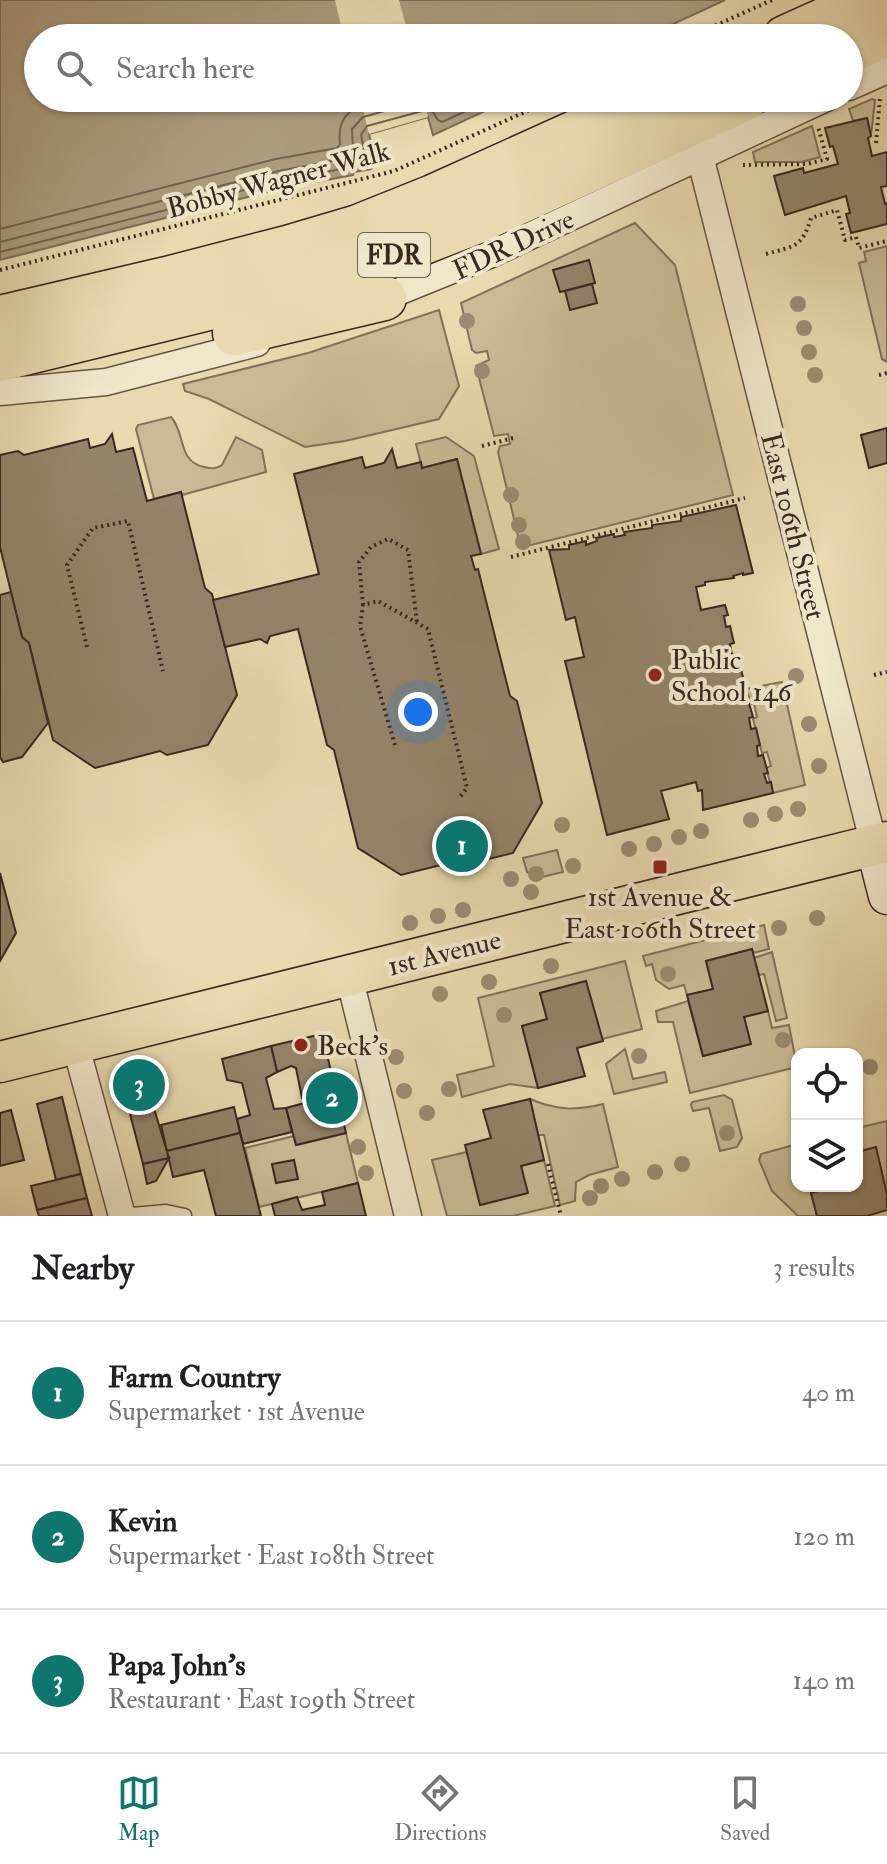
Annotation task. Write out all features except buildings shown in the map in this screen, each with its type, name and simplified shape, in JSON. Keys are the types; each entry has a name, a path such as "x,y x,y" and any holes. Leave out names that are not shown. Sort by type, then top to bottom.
{"highway":[{"path":"816,24 869,0"},
{"path":"863,45 887,34"},
{"name":"FDR","path":"0,318 89,299 347,230 433,197 621,112"},
{"name":"FDR Drive","path":"11,357 282,290 362,266 475,222 715,112"},
{"path":"11,357 171,345 384,298"}],"main road":[{"name":"East 106th Street","path":"881,843 887,896"},
{"name":"1st Avenue","path":"0,1062 881,843"}],"street":[{"path":"863,85 884,81"},
{"name":"FDR Drive","path":"0,392 106,382 296,333 489,255 700,156 816,112"},
{"name":"East 106th Street","path":"700,156 881,843"},
{"path":"349,976 408,1216"},
{"path":"75,1043 122,1215"}],"lane":[{"path":"122,1215 166,1211 185,1215"}],"path":[{"path":"719,24 772,0"},
{"path":"876,143 884,81"},
{"name":"Bobby Wagner Walk","path":"0,270 394,171 525,112"},
{"path":"743,165 807,164 827,159 821,112"},
{"path":"766,254 795,246 803,241 811,218 837,210 845,240 856,237 859,248 887,241"},
{"path":"879,375 887,373"},
{"path":"482,446 517,437"},
{"path":"511,557 745,498"},
{"path":"87,647 67,565 93,528 128,521 163,671"},
{"path":"395,745 360,626 363,605 359,562 371,547 388,539 408,550 417,622"},
{"path":"363,605 378,601 428,629 467,788 459,798"},
{"path":"874,675 887,672"},
{"path":"548,1164 561,1216"}],"shaded area":[{"path":"875,100 871,136 867,118 853,121 850,112 863,112 863,103"},
{"path":"812,126 820,157 802,162 755,162 753,152"},
{"path":"635,223 675,265 733,495 523,547 498,452 500,446 510,444 508,434 494,436 476,366 489,360 487,351 476,353 472,350 461,303"},
{"path":"887,246 887,362 882,359 859,263 866,261 864,252"},
{"path":"439,310 459,386 439,419 305,447 209,399 185,391 183,384 308,353"},
{"path":"171,417 186,453 195,464 212,468 222,465 236,437 262,450 266,472 182,495 181,492 154,499 136,429 138,425"},
{"path":"446,437 474,456 499,549 481,554 457,459 422,468 416,444"},
{"path":"782,682 805,785 773,793 766,768 771,766 767,752 762,753 753,719 757,717 754,704 746,689"},
{"path":"557,850 563,872 538,878 527,872 523,858"},
{"path":"764,925 769,949 753,953 752,949 706,961 713,989 687,995 684,985 669,989 656,980 652,964 646,966 643,956"},
{"path":"772,952 787,1018 776,1021 764,974 759,975 754,958"},
{"path":"625,961 642,1029 602,1039 586,981 540,993 547,1019 522,1026 538,1088 510,1084 462,1097 457,1075 494,1066 478,998"},
{"path":"688,1001 703,1056 750,1044 744,1017 768,1011 772,1028 789,1025 793,1048 791,1068 690,1093 673,1022 658,1022 656,1011"},
{"path":"625,1049 633,1079 665,1072 667,1082 614,1094 606,1064"},
{"path":"724,1095 732,1100 742,1138 737,1147 720,1151 709,1108 693,1111 691,1105 692,1102"},
{"path":"530,1099 566,1108 603,1104 618,1167 576,1182 575,1201 560,1205 544,1135 538,1135"},
{"path":"887,1121 887,1195 876,1148 863,1151 863,1127"},
{"path":"346,1133 358,1183 259,1207 245,1148 294,1136 297,1145"},
{"path":"791,1146 791,1192 814,1192 811,1193 817,1216 798,1216 772,1191 759,1160 761,1154"},
{"path":"467,1152 481,1205 527,1193 521,1166 544,1160 555,1206 513,1216 447,1216 432,1160"}],"water":[{"path":"0,0 725,0 673,24 24,24 24,112 483,112 433,135 428,117 369,134 375,161 371,169 354,172 353,175 283,188 0,260"}],"pier":[{"path":"335,0 399,0 405,24 341,24"},
{"path":"364,112 427,112 428,117 369,134"}],"place":[{"name":"Public School 146","path":"655,675"},
{"name":"Farm Country","path":"462,846"},
{"name":"1st Avenue & East 106th Street","path":"660,867"},
{"name":"Beck’s","path":"301,1045"},
{"name":"Papa John's","path":"139,1085"},
{"name":"Kevin","path":"332,1098"}]}
